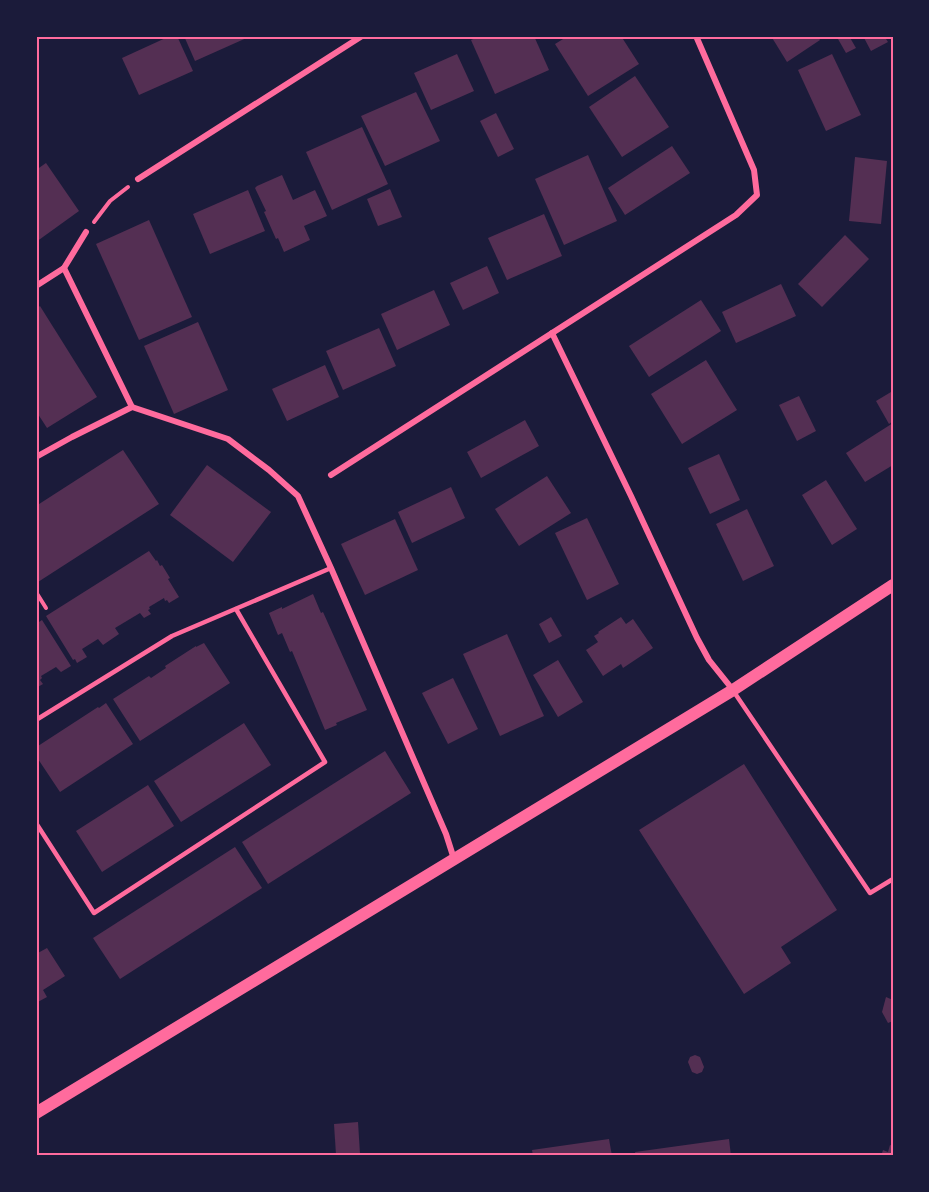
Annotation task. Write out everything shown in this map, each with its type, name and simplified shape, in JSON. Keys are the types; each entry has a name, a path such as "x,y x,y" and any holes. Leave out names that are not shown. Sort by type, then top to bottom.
{"main road":[{"path":"36,1113 733,690 893,585"}],"street":[{"path":"138,178 362,36"},
{"path":"331,475 736,215 757,195 754,170 696,36"},
{"path":"36,286 64,268 86,232"},
{"path":"64,268 132,407"},
{"path":"552,333 697,638 709,660 733,690"},
{"path":"36,457 132,407 228,439 269,470 298,496 446,834 454,860"}],"lane":[{"path":"36,720 172,636 331,568"},
{"path":"36,823 94,913 325,762 236,609"},
{"path":"733,690 870,893 893,879"}],"path":[{"path":"86,232 110,201 138,178"},
{"path":"36,592 46,609"}],"building":[{"path":"170,36 177,36 193,71 139,95 122,58"},
{"path":"184,36 251,36 195,61"},
{"path":"480,36 534,36 549,70 495,94 471,40"},
{"path":"568,36 621,36 639,64 588,96 555,44"},
{"path":"771,36 818,36 820,40 787,62"},
{"path":"842,36 849,36 856,48 846,53 838,39"},
{"path":"863,36 884,36 888,42 871,51"},
{"path":"457,54 474,91 431,110 414,73"},
{"path":"832,54 861,115 826,131 798,70"},
{"path":"635,76 669,127 622,157 589,107"},
{"path":"416,92 440,141 385,166 361,116"},
{"path":"496,113 514,149 498,157 480,121"},
{"path":"362,127 388,184 332,210 306,152"},
{"path":"672,146 690,173 625,215 608,188"},
{"path":"588,155 617,221 564,245 535,179"},
{"path":"855,157 887,161 881,224 849,221"},
{"path":"46,163 79,211 36,242 36,170"},
{"path":"282,175 293,200 315,190 327,216 304,226 310,240 284,252 278,238 276,239 255,188"},
{"path":"390,189 402,217 378,226 367,199"},
{"path":"248,190 265,231 210,254 193,214"},
{"path":"544,214 562,256 507,280 488,238"},
{"path":"149,220 192,317 139,340 96,244"},
{"path":"845,235 869,259 822,307 798,284"},
{"path":"487,266 499,293 463,310 450,283"},
{"path":"781,284 796,316 736,343 722,312"},
{"path":"434,290 450,325 397,350 381,314"},
{"path":"701,300 721,331 649,377 629,346"},
{"path":"40,306 97,397 47,428 36,411 36,309"},
{"path":"198,322 228,390 174,414 144,346"},
{"path":"379,328 396,366 343,390 326,351"},
{"path":"706,360 737,410 682,444 651,394"},
{"path":"325,365 339,397 287,421 272,389"},
{"path":"891,392 893,421 889,424 876,401"},
{"path":"799,396 816,431 797,441 779,405"},
{"path":"525,420 539,446 481,478 467,452"},
{"path":"893,423 893,465 865,482 846,453"},
{"path":"123,450 159,504 38,582 36,579 36,506"},
{"path":"719,454 740,500 710,514 688,468"},
{"path":"207,465 271,512 233,562 170,515"},
{"path":"547,476 571,513 519,546 495,509"},
{"path":"826,480 857,529 832,545 802,495"},
{"path":"451,487 465,518 412,543 398,512"},
{"path":"747,509 774,566 743,581 716,524"},
{"path":"587,518 619,584 587,600 555,533"},
{"path":"395,519 418,570 365,595 341,544"},
{"path":"149,551 160,566 162,565 179,597 169,603 164,598 149,607 151,614 144,618 140,613 115,628 119,634 103,645 98,639 82,649 87,657 77,663 46,616"},
{"path":"313,594 367,710 325,730 292,651 290,652 282,633 278,635 269,613"},
{"path":"551,617 562,636 549,643 539,624"},
{"path":"621,617 626,624 633,619 653,648 623,668 621,664 603,676 586,650 598,642 594,636 598,632"},
{"path":"42,620 71,666 61,672 56,667 41,676 40,680 43,684 36,688 36,624"},
{"path":"507,634 544,716 500,736 463,654"},
{"path":"204,643 230,683 140,741 113,699 149,676 151,678 166,668 165,666"},
{"path":"558,660 583,702 558,717 533,675"},
{"path":"453,678 478,729 448,744 422,693"},
{"path":"106,703 133,744 60,792 36,756 38,746"},
{"path":"244,723 271,765 181,822 154,781"},
{"path":"385,751 411,793 268,884 242,842"},
{"path":"744,764 837,910 781,947 791,963 744,994 639,830"},
{"path":"148,785 174,826 102,872 76,831"},
{"path":"235,847 262,888 120,979 93,938"},
{"path":"47,948 65,976 43,990 47,997 36,1003 36,954"},
{"path":"886,997 893,1000 893,1021 888,1023 882,1012"},
{"path":"695,1055 700,1057 704,1067 702,1072 697,1074 692,1072 688,1062 690,1057"},
{"path":"358,1122 360,1154 336,1155 334,1124"},
{"path":"609,1139 612,1156 533,1156 532,1150"},
{"path":"729,1139 731,1156 636,1156 635,1152"},
{"path":"890,1145 893,1146 893,1156 881,1156 883,1150 888,1152"}]}
